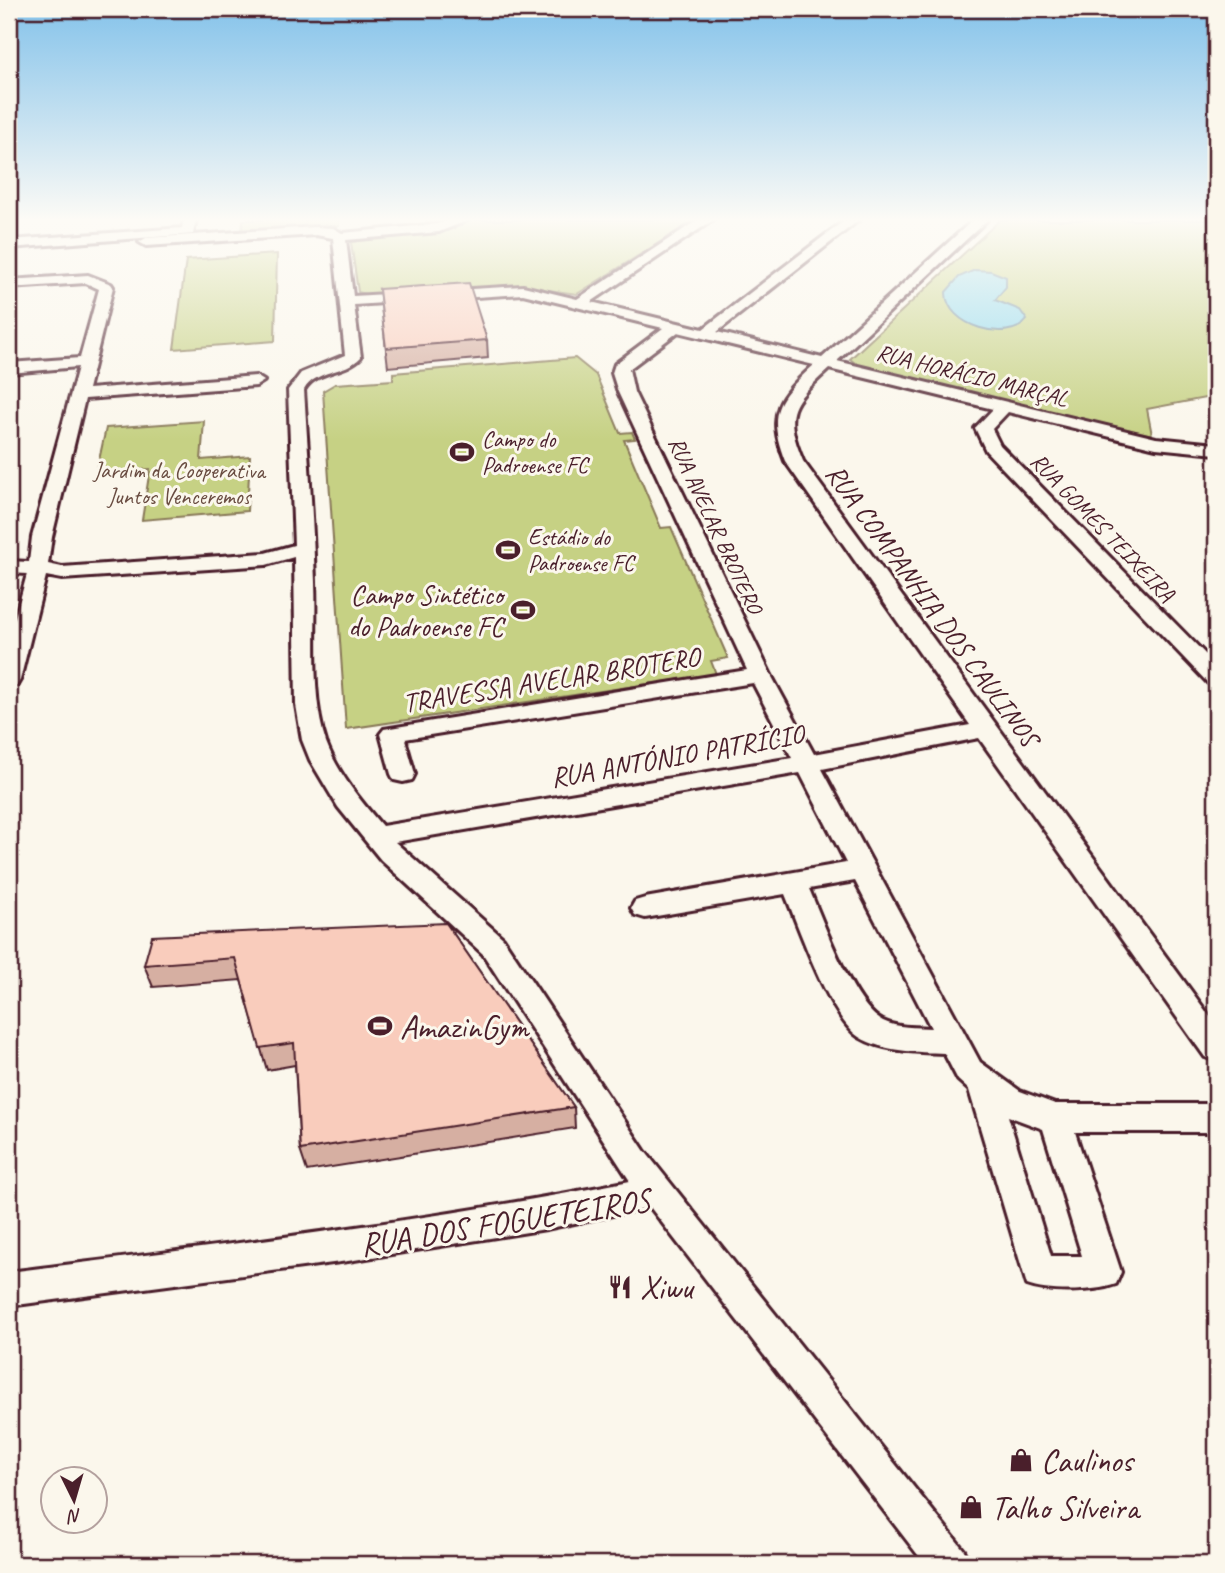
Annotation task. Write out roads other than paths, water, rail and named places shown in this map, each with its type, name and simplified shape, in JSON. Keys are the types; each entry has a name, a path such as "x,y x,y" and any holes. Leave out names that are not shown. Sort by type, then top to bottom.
{"street":[{"path":"9,680 38,568 42,537 104,293"},
{"path":"346,293 353,357 343,364 310,373 296,388 305,581 307,705 314,740 343,794 405,869 493,946 633,1160 659,1190"},
{"name":"RUA HORÁCIO MARÇAL","path":"347,301 453,293"},
{"name":"RUA HORÁCIO MARÇAL","path":"538,293 1156,443 1216,449"},
{"path":"582,302 595,293"},
{"path":"707,333 758,293"},
{"name":"RUA COMPANHIA DOS CAULINOS","path":"900,293 793,393 782,419 789,450 866,565 1216,1048"},
{"name":"RUA AVELAR BROTERO","path":"676,326 621,367 620,373 626,391 760,675 953,1041 969,1070 983,1084"},
{"path":"9,368 87,362"},
{"path":"78,395 256,382"},
{"name":"RUA GOMES TEIXEIRA","path":"1004,406 983,428 992,447 1216,678"},
{"path":"1192,446 1216,466"},
{"path":"9,567 38,568 62,573 266,559 303,548"},
{"path":"266,559 305,581"},
{"name":"TRAVESSA AVELAR BROTERO","path":"403,774 392,734 760,675"},
{"name":"RUA ANTÓNIO PATRÍCIO","path":"377,836 806,764 986,729"},
{"path":"645,908 864,870"},
{"path":"793,882 859,1021 868,1028 889,1035 953,1041"},
{"path":"983,1084 1039,1273 1104,1272 1055,1118"},
{"path":"983,1084 996,1095 1033,1114 1055,1118 1216,1118"},
{"name":"RUA DOS FOGUETEIROS","path":"9,1289 348,1245 546,1213 659,1190 950,1564"}],"water":[{"path":"946,293 1001,293 995,300 1020,310 1027,320 1007,331 993,331 966,322 948,304"}],"place":[{"name":"Campo do Padroense FC","path":"462,452"},
{"name":"Estádio do Padroense FC","path":"508,550"},
{"name":"Campo Sintético do Padroense FC","path":"523,610"},
{"name":"AmazinGym","path":"380,1026"},
{"name":"Xiwu","path":"620,1287"},
{"name":"Caulinos","path":"1021,1460"},
{"name":"Talho Silveira","path":"971,1507"}],"park label":[{"name":"Jardim da Cooperativa Juntos Venceremos","path":"179,483"}]}
